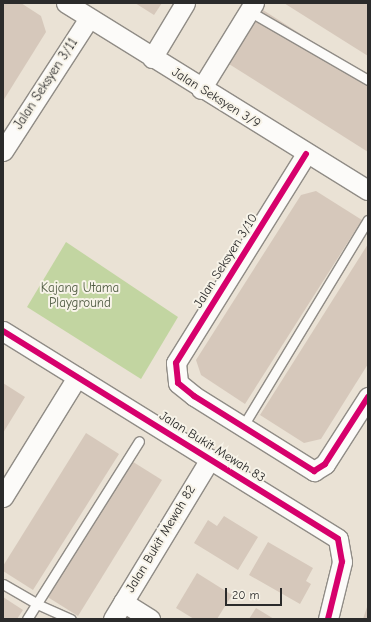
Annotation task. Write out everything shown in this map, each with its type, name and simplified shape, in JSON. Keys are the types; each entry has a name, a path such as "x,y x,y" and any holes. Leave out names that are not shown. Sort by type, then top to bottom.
{"street":[{"name":"Jalan Seksyen 3/9","path":"66,3 201,89 306,154 368,190"},
{"path":"152,58 185,3"},
{"path":"201,89 251,7"},
{"name":"Jalan Seksyen 3/11","path":"3,151 89,18"},
{"name":"Jalan Seksyen 3/10","path":"243,426 194,396 178,383 176,362 306,154"},
{"name":"Jalan Bukit Mewah 83","path":"3,331 338,539 342,562 328,619"},
{"path":"3,497 77,377"},
{"path":"243,426 314,471 325,464 368,397"},
{"name":"Jalan Bukit Mewah 82","path":"113,619 210,459"},
{"path":"123,602 150,619"}],"lane":[{"path":"251,7 368,80"},
{"path":"243,426 368,220"},
{"path":"27,619 139,441"},
{"path":"3,584 37,604 71,619"}],"green space":[{"name":"Kajang Utama Playground","path":"66,242 178,317 141,379 27,307"}],"building":[{"path":"3,3 21,3 41,16 46,32 3,101"},
{"path":"135,3 162,3 154,15"},
{"path":"284,3 368,3 368,56 287,5"},
{"path":"263,10 368,77 368,152 229,64"},
{"path":"316,191 362,220 245,404 201,375 196,360 301,195"},
{"path":"368,244 368,364 321,439 304,443 260,415"},
{"path":"3,383 25,397 3,433"},
{"path":"86,433 119,454 33,590 3,571 3,566"},
{"path":"130,460 162,480 78,616 46,596"},
{"path":"224,516 258,537 238,570 194,543 208,520 217,526"},
{"path":"268,542 313,568 306,581 311,584 300,604 249,575"},
{"path":"197,573 232,595 217,619 194,619 176,608"},
{"path":"3,597 23,610 17,619 3,619"},
{"path":"368,604 368,619 363,619"},
{"path":"256,608 274,619 249,619"}],"cycle path":[{"path":"306,154 176,363 178,383 194,396 314,471 325,464 368,397"},
{"path":"3,331 338,539 342,562 328,619"}]}
